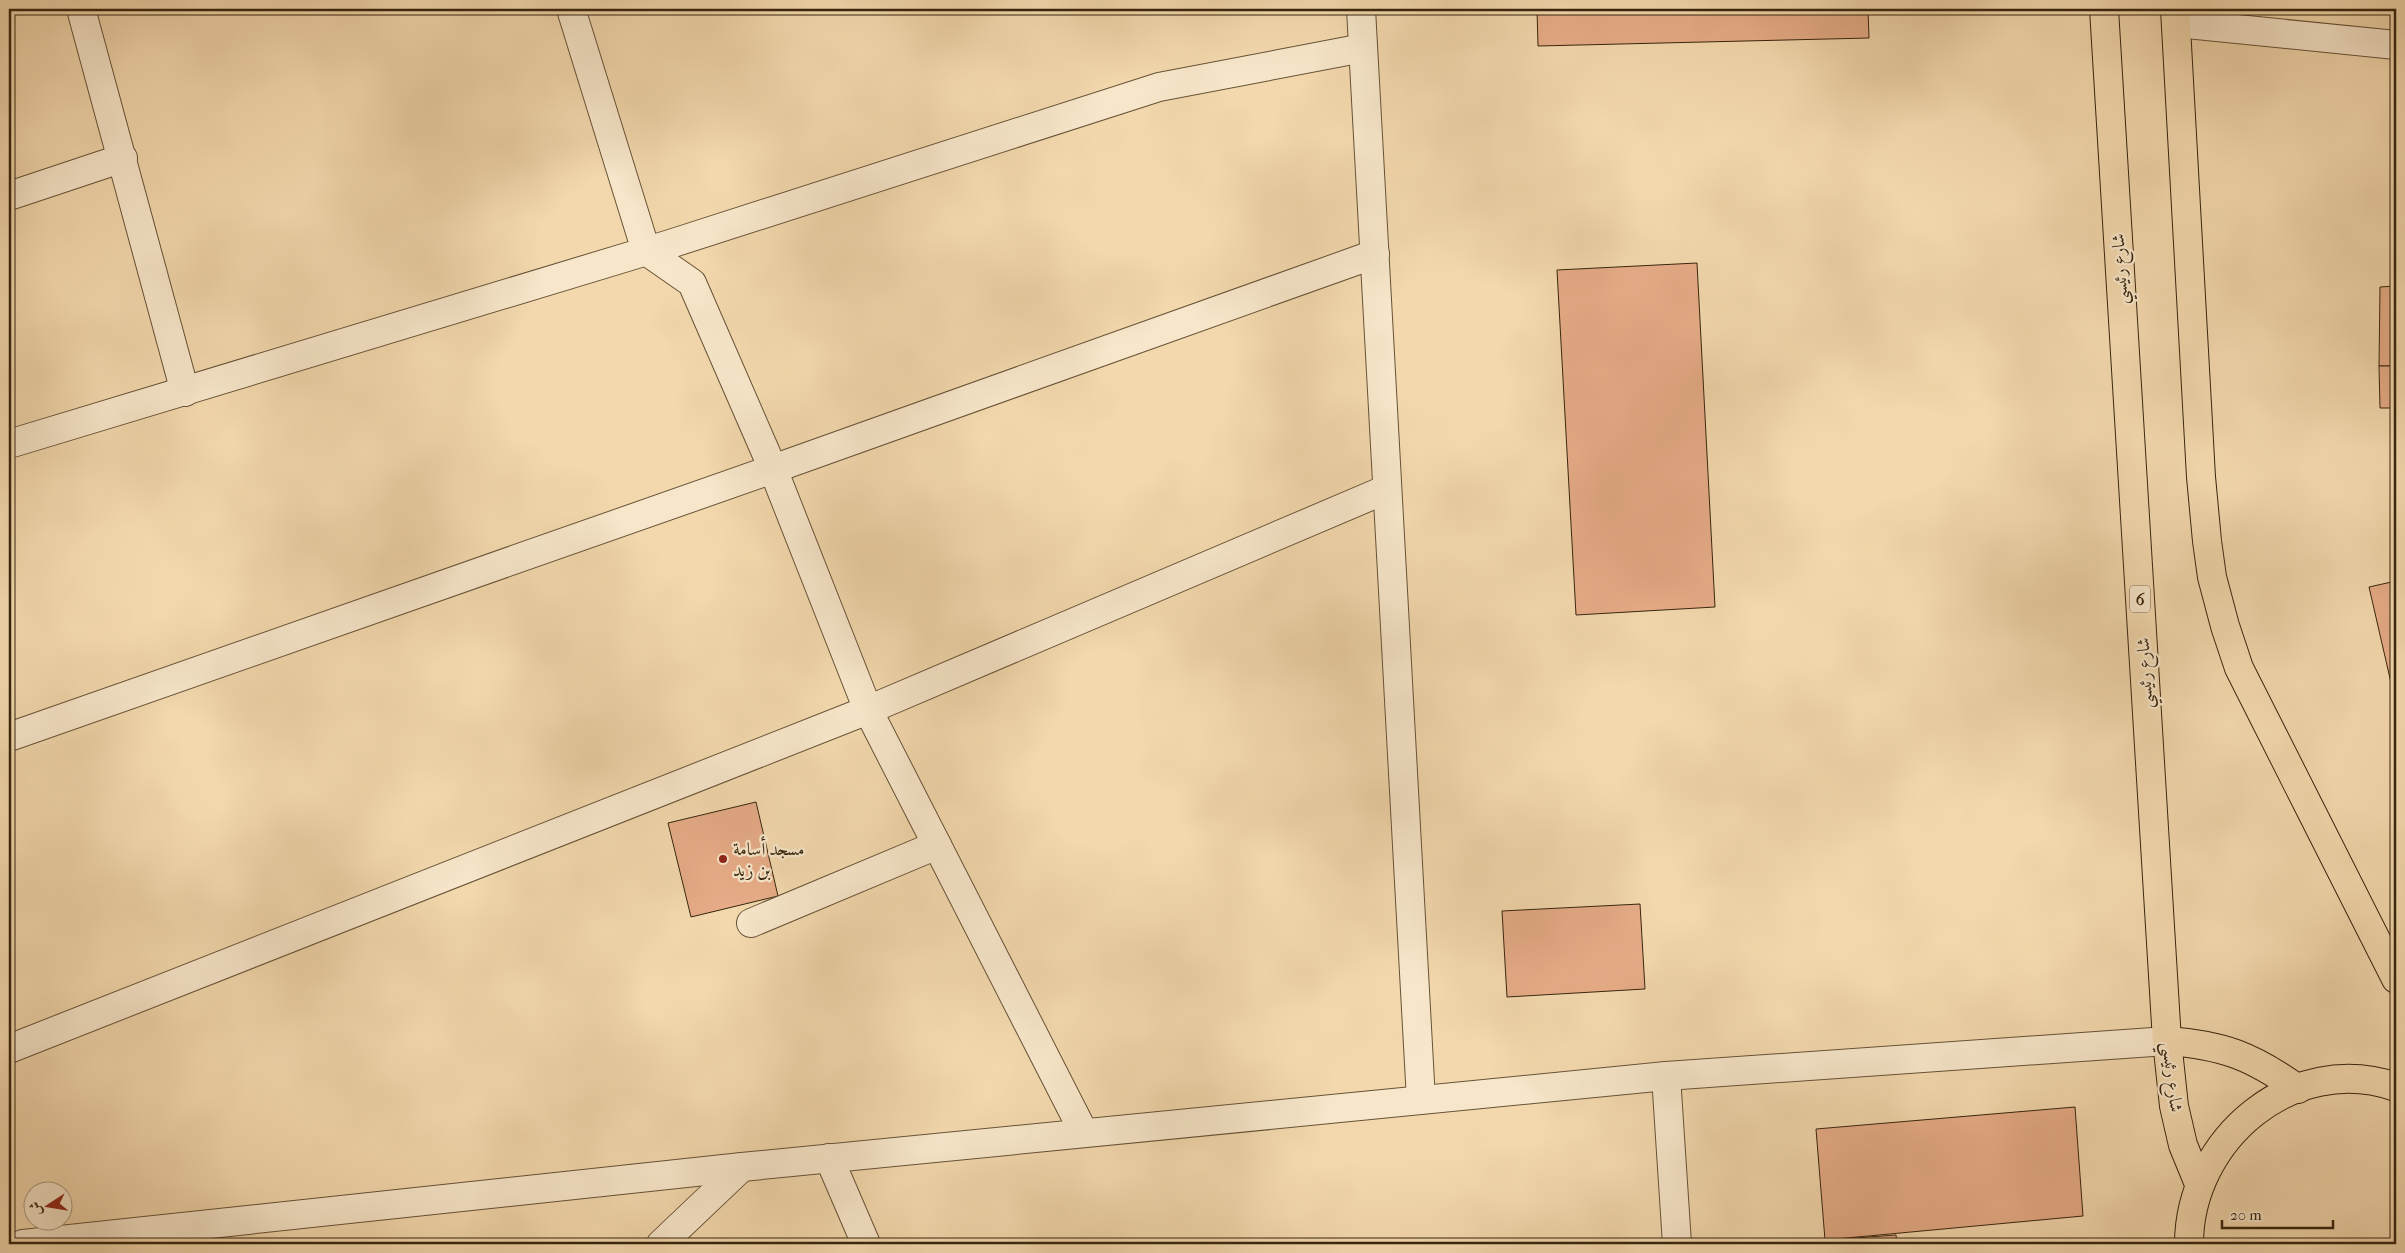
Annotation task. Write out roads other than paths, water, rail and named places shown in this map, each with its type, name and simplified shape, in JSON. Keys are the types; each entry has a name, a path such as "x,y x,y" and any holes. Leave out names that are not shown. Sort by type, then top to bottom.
{"highway":[{"name":"شارع رئيسي","path":"2104,9 2167,1042 2174,1106 2183,1145 2199,1184"},
{"path":"2176,16 2201,477 2212,577 2225,626 2240,668 2396,979"},
{"path":"2167,1042 2202,1044 2237,1053 2269,1068 2298,1088"},
{"path":"2189,1244 2192,1207 2199,1184 2222,1143 2238,1126 2263,1106 2298,1088 2345,1080 2368,1081 2396,1087"}],"street":[{"path":"81,9 185,392"},
{"path":"571,9 646,250 692,283 773,469 868,710 1084,1133"},
{"path":"1361,9 1421,1100"},
{"path":"2176,16 2396,45"},
{"path":"9,444 185,392 646,250 1159,87 1364,48"},
{"path":"9,196 123,158"},
{"path":"9,737 773,469 1375,254"},
{"path":"9,1049 868,710 1388,488"},
{"path":"752,923 937,845"},
{"path":"23,1244 829,1158 1666,1076 2167,1042"},
{"path":"1666,1076 1678,1244"},
{"path":"829,1158 866,1244"},
{"path":"661,1244 742,1167"}],"place":[{"name":"مسجد أسامة بن زيد","path":"723,859"}]}
